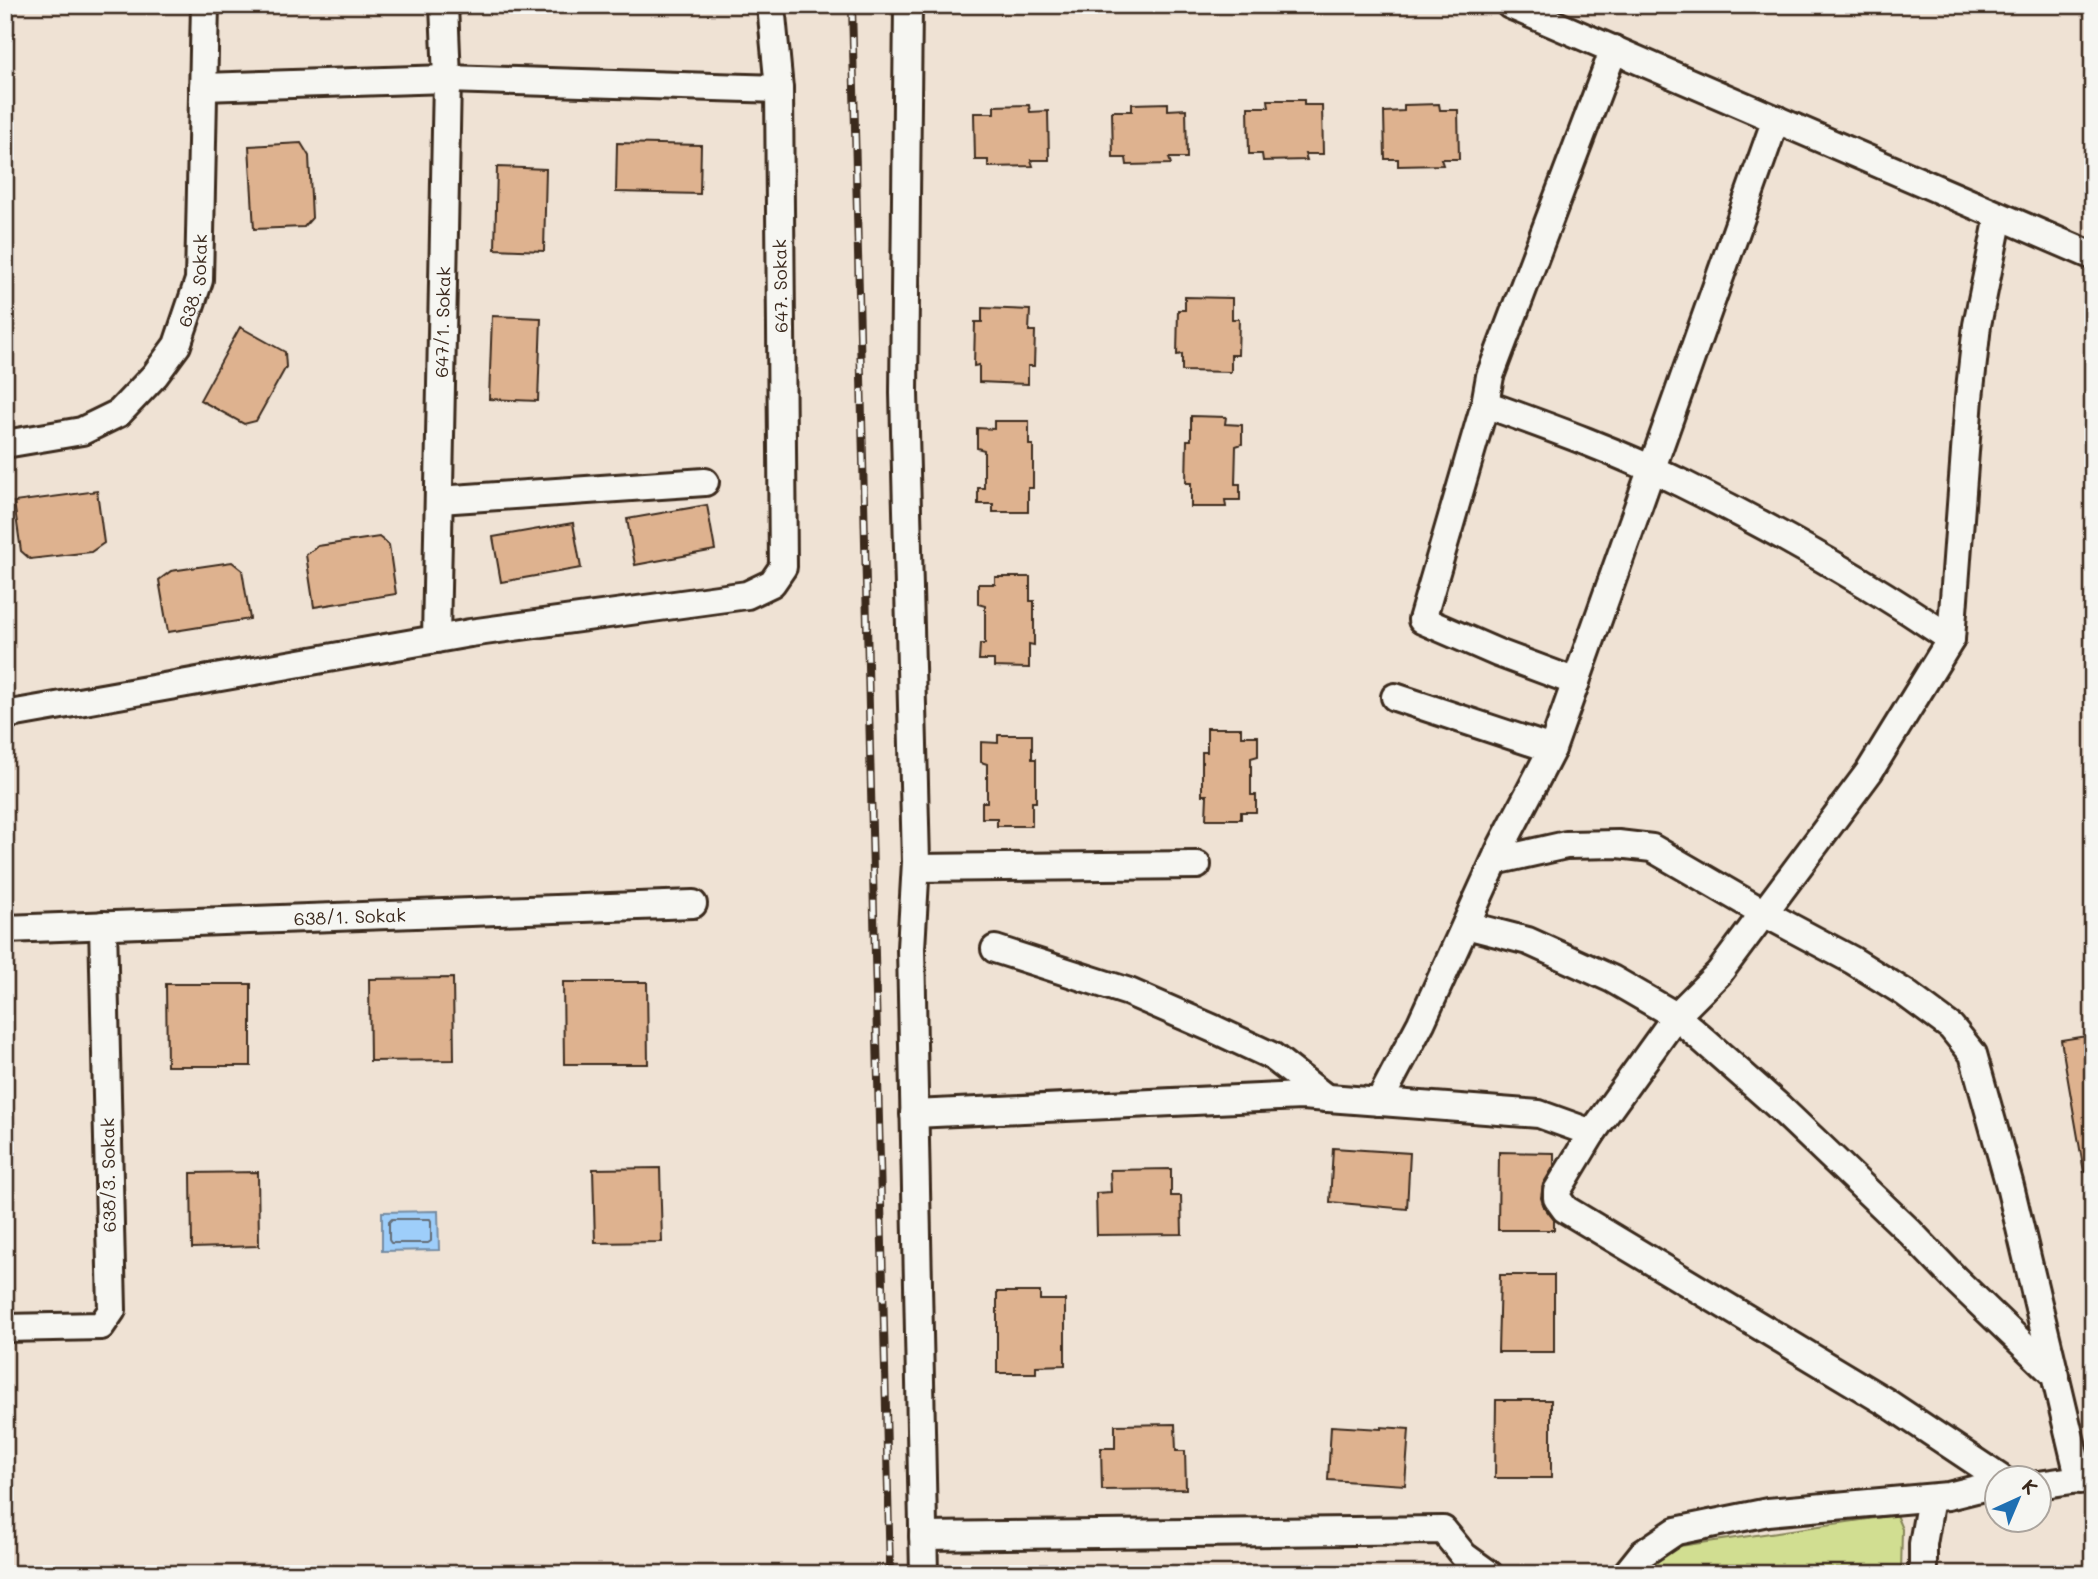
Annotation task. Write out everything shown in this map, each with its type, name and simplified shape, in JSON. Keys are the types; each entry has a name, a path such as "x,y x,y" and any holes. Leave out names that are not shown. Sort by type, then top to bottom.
{"street":[{"name":"638. Sokak","path":"5,444 82,431 119,413 155,375 177,345 199,280 205,5"},
{"name":"647/1. Sokak","path":"436,639 447,79 444,5"},
{"name":"647. Sokak","path":"436,639 747,595 772,583 783,567 779,89 772,5"},
{"path":"908,5 904,393 916,868 911,948 924,1574"},
{"path":"1510,5 2093,256"},
{"path":"1576,682 1498,653 1422,620 1485,404 1490,376 1614,49"},
{"path":"203,87 447,79 779,89"},
{"path":"1379,1102 1421,1023 1495,861 1552,749 1776,119"},
{"path":"1982,1466 1886,1402 1564,1209 1557,1198 1557,1191 1592,1133 1676,1016 1719,973 1869,772 1951,639 1977,325 1999,216"},
{"path":"1485,404 1584,441 1681,483 1831,562 1951,639"},
{"path":"439,500 705,482"},
{"path":"5,715 436,639"},
{"path":"1395,697 1552,749"},
{"path":"1495,861 1566,845 1618,844 1652,848 1852,960 1905,993 1951,1027 1973,1054 2010,1186 2056,1377 2087,1478 2052,1483"},
{"path":"916,868 1198,865"},
{"name":"638/1. Sokak","path":"5,929 693,904"},
{"name":"638/3. Sokak","path":"5,1328 101,1326 112,1310 103,925"},
{"path":"1466,925 1528,941 1612,979 1676,1016 1890,1212 2056,1377"},
{"path":"995,949 1129,992 1214,1029 1272,1056 1327,1098"},
{"path":"914,1114 1302,1096 1539,1114 1592,1133"},
{"path":"1626,1574 1642,1554 1676,1531 1768,1512 1931,1498 1982,1488"},
{"path":"1923,1574 1923,1544 1931,1498"},
{"path":"923,1536 1443,1530 1464,1556 1489,1574"}],"green space":[{"path":"1896,1515 1902,1529 1901,1574 1642,1574 1659,1549"}],"water":[{"path":"438,1211 439,1250 382,1251 382,1212"}],"building":[{"path":"1268,100 1304,100 1304,105 1322,105 1323,154 1305,154 1307,160 1263,161 1262,154 1249,154 1248,107 1269,107"},
{"path":"1168,103 1168,110 1186,109 1187,158 1169,158 1171,164 1127,165 1126,158 1113,158 1112,111 1132,111 1132,104"},
{"path":"1439,104 1440,110 1458,110 1459,159 1441,159 1443,165 1398,166 1398,159 1385,159 1384,112 1404,111 1404,105"},
{"path":"1029,105 1030,112 1048,111 1049,160 1031,160 1033,166 988,167 988,160 975,160 974,113 994,113 994,106"},
{"path":"301,143 309,156 312,218 304,227 254,229 249,146"},
{"path":"617,143 701,145 700,194 616,192"},
{"path":"497,167 546,169 544,251 495,249"},
{"path":"1185,297 1232,298 1232,319 1239,319 1238,355 1231,355 1231,372 1182,371 1182,354 1177,355 1178,310 1185,310"},
{"path":"982,308 1030,310 1029,331 1035,331 1034,366 1028,366 1028,384 979,382 979,365 974,366 975,322 982,322"},
{"path":"492,316 541,318 538,401 489,399"},
{"path":"240,327 285,352 286,367 256,421 244,424 200,400"},
{"path":"1191,416 1226,417 1225,424 1242,425 1242,444 1236,446 1235,484 1240,484 1240,500 1225,500 1226,507 1191,507 1191,483 1186,483 1187,440 1191,440"},
{"path":"994,421 1029,421 1029,445 1033,445 1033,488 1028,488 1028,512 993,512 993,504 978,504 978,488 984,488 984,450 977,448 977,428 994,429"},
{"path":"97,491 104,543 91,552 30,559 21,551 14,502"},
{"path":"707,505 715,550 635,565 627,519"},
{"path":"573,523 581,568 501,582 493,537"},
{"path":"379,537 389,545 396,594 314,607 306,555 318,546"},
{"path":"232,562 242,570 250,619 168,632 159,580 171,571"},
{"path":"995,577 1030,577 1030,601 1034,601 1034,645 1029,644 1029,668 994,667 994,660 979,660 980,644 985,644 985,606 978,604 978,584 995,584"},
{"path":"1207,728 1241,728 1241,736 1258,736 1258,756 1251,758 1251,795 1256,795 1256,812 1241,812 1241,819 1206,819 1207,795 1202,795 1202,752 1207,752"},
{"path":"998,735 1032,735 1032,759 1036,759 1036,802 1032,802 1032,826 997,826 997,818 982,818 982,802 987,802 987,764 981,762 981,742 998,743"},
{"path":"453,978 454,1060 370,1061 369,979"},
{"path":"563,982 647,982 648,1064 564,1064"},
{"path":"166,984 251,984 251,1066 167,1066"},
{"path":"2093,1035 2093,1171 2084,1172 2061,1040"},
{"path":"1333,1148 1410,1153 1407,1209 1330,1202"},
{"path":"1499,1152 1554,1153 1554,1166 1543,1184 1541,1198 1554,1220 1554,1230 1498,1230"},
{"path":"660,1168 662,1242 595,1243 593,1169"},
{"path":"1171,1169 1171,1196 1181,1196 1182,1234 1097,1235 1096,1193 1111,1192 1110,1170"},
{"path":"258,1172 259,1246 192,1248 191,1173"},
{"path":"1500,1275 1554,1275 1554,1352 1498,1352"},
{"path":"997,1292 1040,1292 1040,1300 1065,1300 1065,1365 1036,1366 1036,1373 997,1373"},
{"path":"1496,1400 1551,1400 1551,1478 1495,1478"},
{"path":"1175,1424 1176,1451 1185,1451 1186,1489 1102,1490 1101,1448 1115,1448 1115,1425"},
{"path":"1331,1426 1409,1429 1405,1485 1328,1480"}],"railway":[{"path":"852,5 890,1574"}]}
